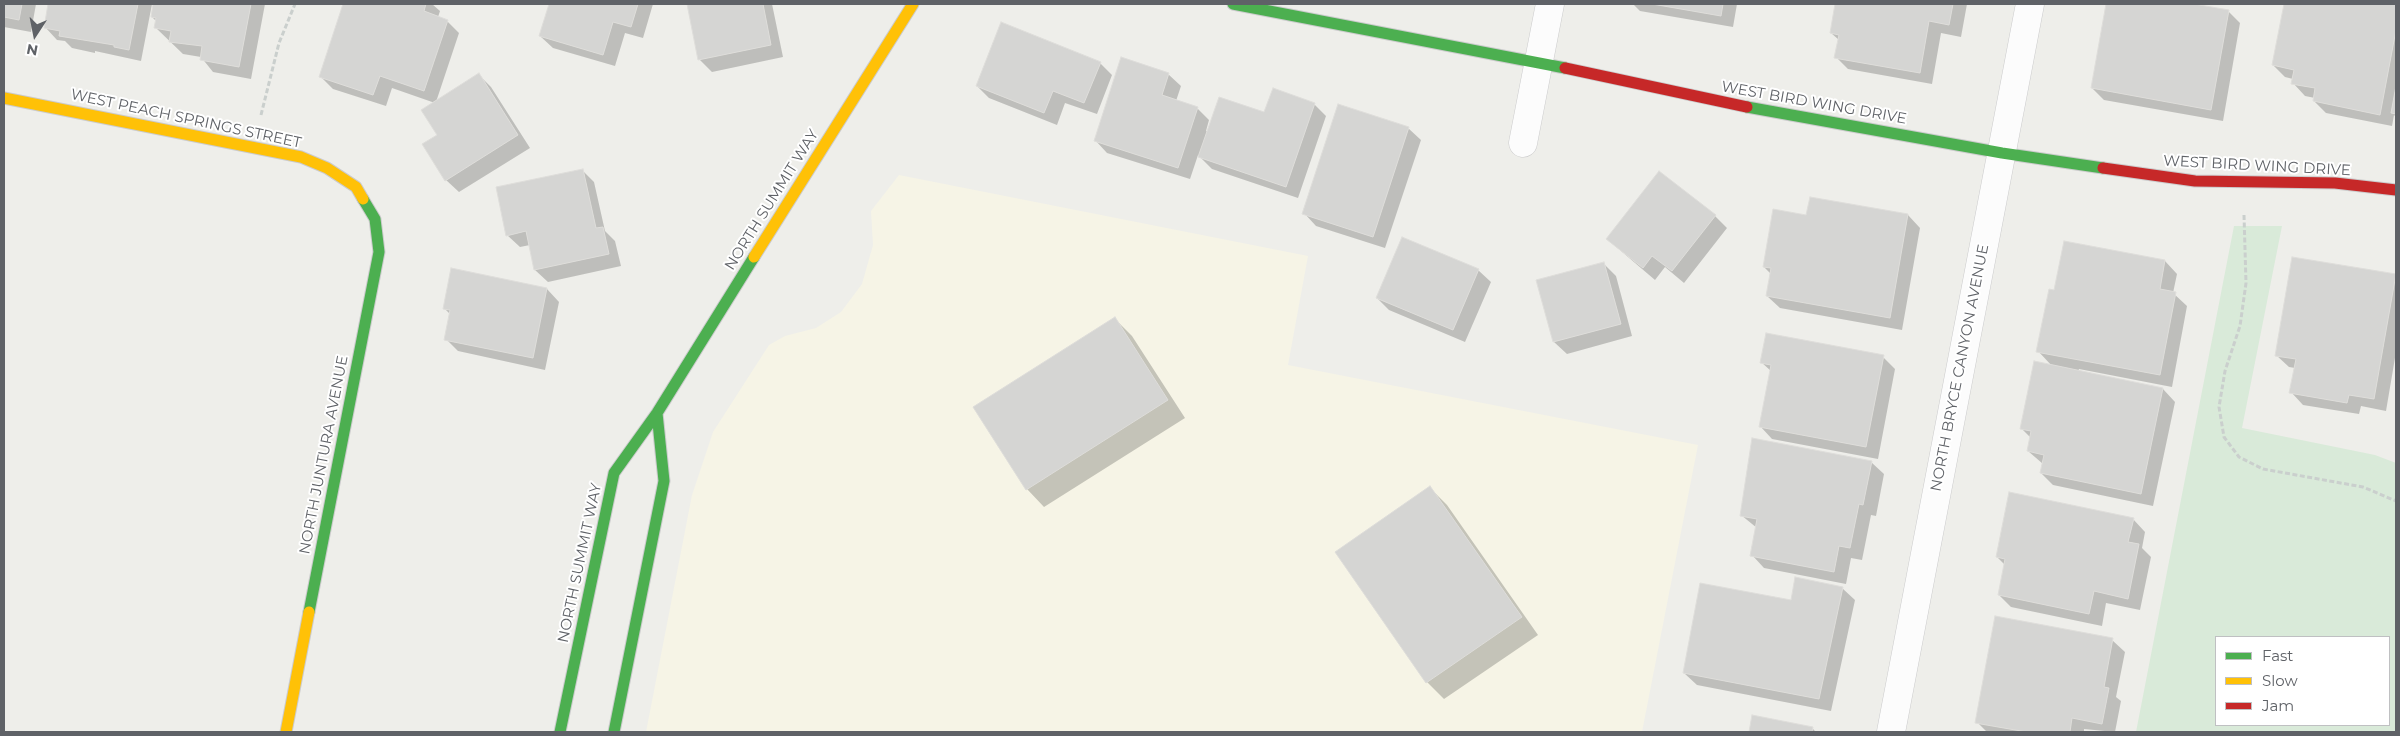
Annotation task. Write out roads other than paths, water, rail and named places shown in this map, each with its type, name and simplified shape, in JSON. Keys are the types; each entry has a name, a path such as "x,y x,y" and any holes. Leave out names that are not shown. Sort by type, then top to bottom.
{"street":[{"name":"NORTH SUMMIT WAY","path":"560,732 614,473 657,413 913,4"},
{"name":"WEST BIRD WING DRIVE","path":"1233,4 1538,63 1747,107 2002,153 2195,181 2335,183 2396,190"},
{"path":"1523,143 1550,4"},
{"name":"NORTH BRYCE CANYON AVENUE","path":"1891,732 2030,4"},
{"name":"WEST PEACH SPRINGS STREET","path":"4,98 301,157 327,168 356,187"},
{"name":"NORTH JUNTURA AVENUE","path":"286,732 379,252 375,219 356,187"},
{"path":"614,732 664,481 657,413"}]}
